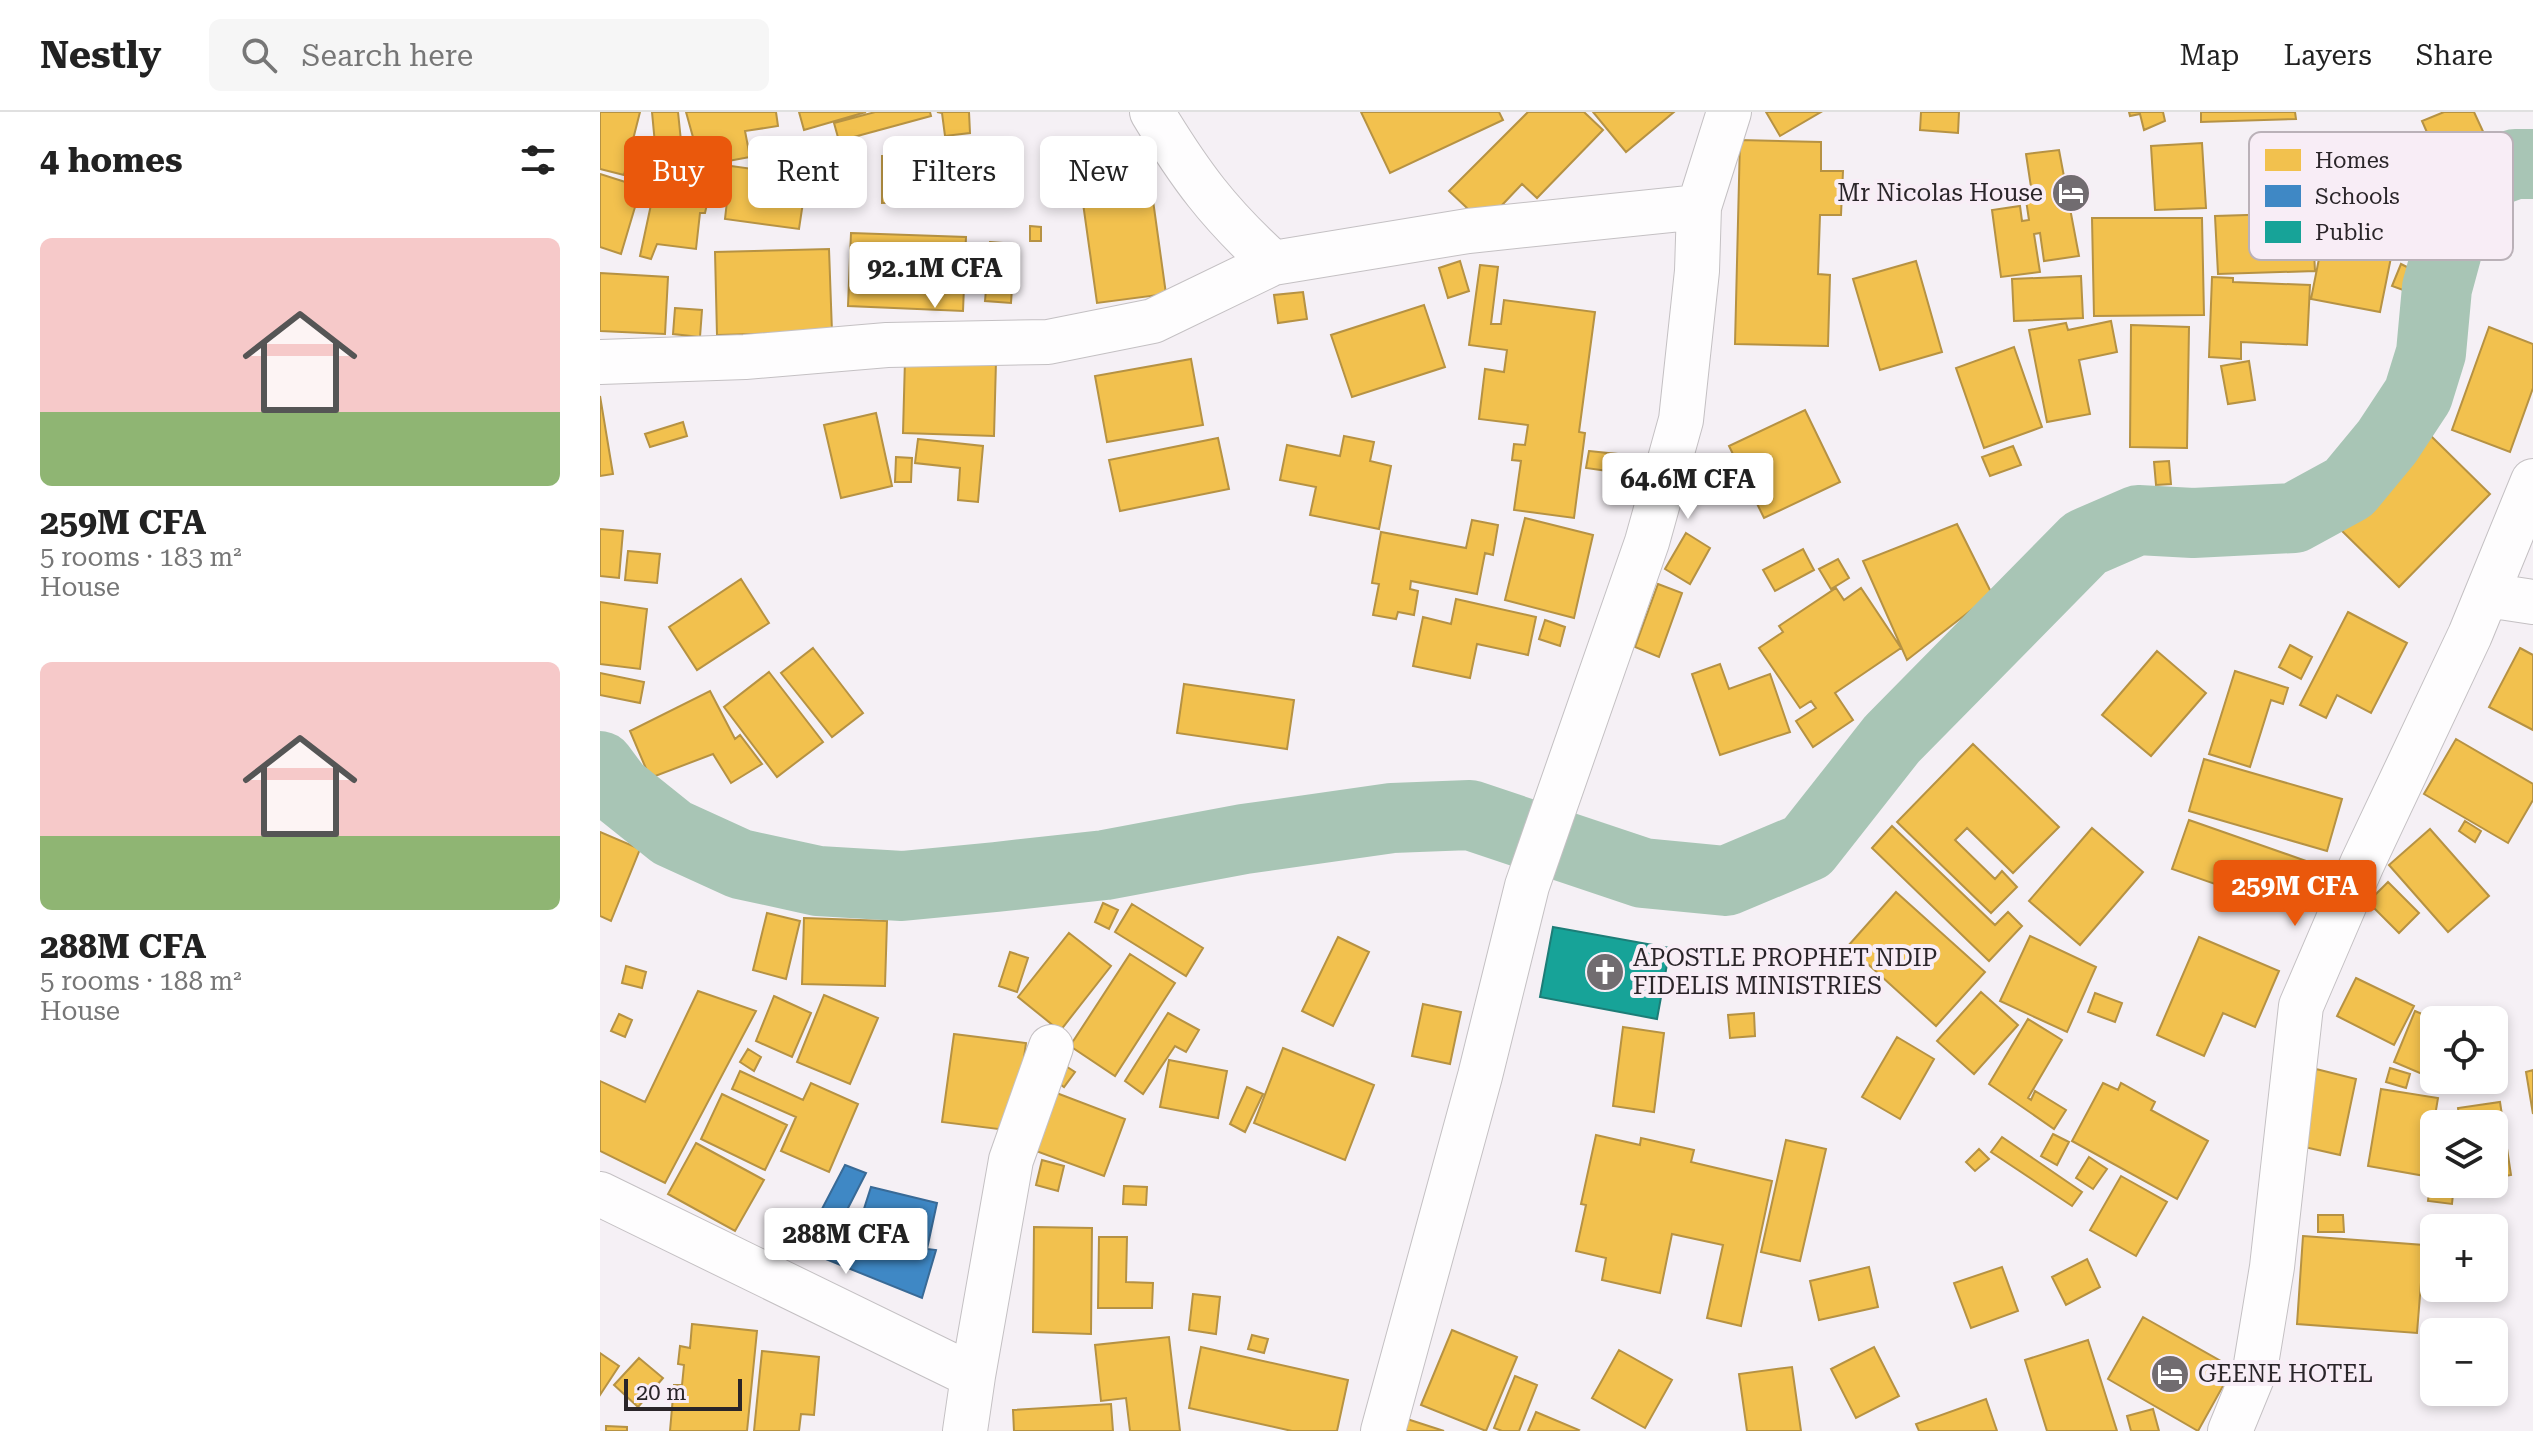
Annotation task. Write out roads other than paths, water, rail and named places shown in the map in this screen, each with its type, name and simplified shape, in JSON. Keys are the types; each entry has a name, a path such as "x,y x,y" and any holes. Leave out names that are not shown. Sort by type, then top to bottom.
{"street":[{"path":"1152,112 1192,180 1237,230 1273,263"},
{"path":"1383,1431 1480,1076 1527,886 1647,542 1681,420 1697,271 1699,207 1729,112"},
{"path":"600,362 745,357 887,345 1048,342 1153,321 1273,263 1468,231 1699,207"},
{"path":"2230,1431 2255,1370 2272,1267 2301,1006 2329,935 2487,595 2533,481"},
{"path":"2487,595 2533,602"},
{"path":"965,1431 1011,1160 1051,1047"},
{"path":"600,1194 973,1376"}],"waterway":[{"path":"2513,165 2533,164"},
{"path":"600,766 617,789 672,833 740,864 818,881 902,886 996,877 1105,865 1244,839 1392,818 1470,815 1643,873 1726,881 1807,847 1892,739 2085,543 2138,520 2193,523 2294,518 2349,488 2387,442 2418,395 2431,353 2437,288 2445,260"}],"place":[{"name":"Mr Nicolas House","path":"2071,193"},
{"name":"APOSTLE PROPHET NDIP FIDELIS MINISTRIES","path":"1605,972"},
{"name":"GEENE HOTEL","path":"2170,1374"}]}
